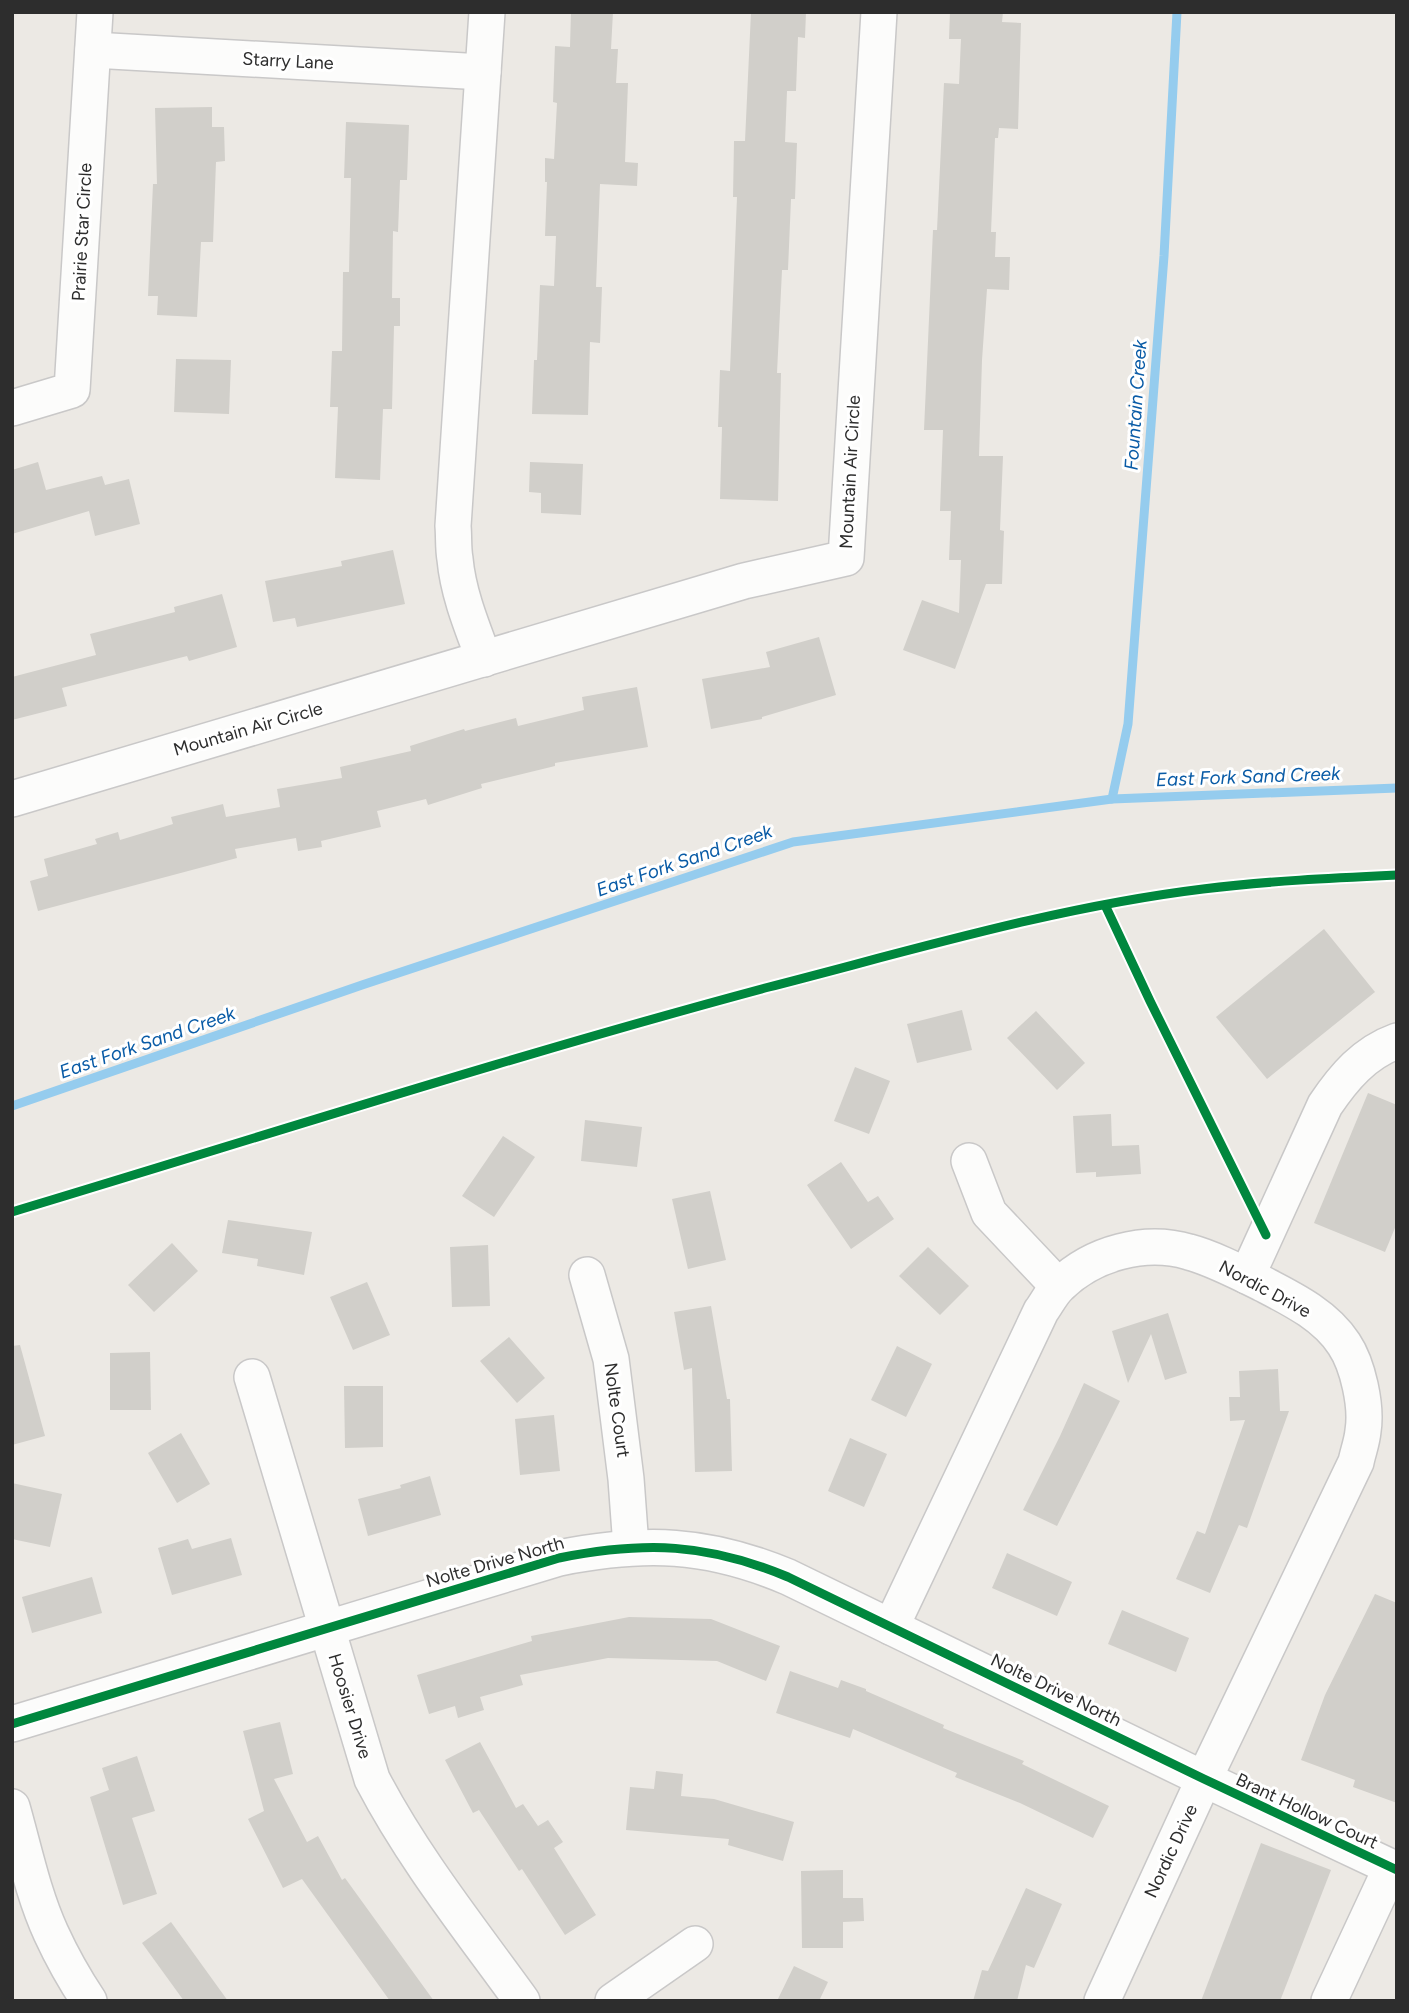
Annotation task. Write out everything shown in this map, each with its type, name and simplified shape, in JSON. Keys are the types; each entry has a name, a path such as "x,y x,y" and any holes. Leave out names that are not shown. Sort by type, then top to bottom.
{"street":[{"name":"Prairie Star Circle","path":"12,408 72,390 95,12"},
{"path":"484,659 461,590 455,559 453,526 487,12"},
{"name":"Mountain Air Circle","path":"12,799 744,581 846,558 879,12"},
{"name":"Starry Lane","path":"93,50 483,72"},
{"path":"1247,1276 1325,1105 1360,1061 1385,1045 1397,1041"},
{"path":"970,1161 989,1213 1058,1286"},
{"name":"Nordic Drive","path":"891,1627 1041,1311 1058,1286 1083,1267 1107,1255 1133,1249 1160,1247 1189,1252 1247,1276 1297,1302 1323,1321 1344,1343 1357,1373 1363,1399 1364,1429 1356,1462 1204,1779 1102,2001"},
{"name":"Nolte Court","path":"587,1275 611,1359 631,1548"},
{"name":"Hoosier Drive","path":"251,1377 372,1779 390,1814 522,2001"},
{"name":"Nolte Drive North","path":"12,1724 559,1558 594,1551 631,1548 690,1549 715,1552 754,1563 788,1577 1204,1779"},
{"name":"Brant Hollow Court","path":"1204,1779 1394,1869"},
{"path":"12,1807 50,1932 89,2001"},
{"path":"1329,2001 1394,1869"},
{"path":"613,2001 695,1944"}],"building":[{"path":"571,12 613,12 611,49 618,49 616,83 628,83 625,162 638,163 637,186 600,184 596,287 602,287 600,343 590,342 588,415 532,414 540,285 554,286 556,236 545,236 545,158 554,159 557,103 553,102 555,46 570,47"},
{"path":"751,12 806,12 805,38 798,37 796,91 787,91 785,142 797,143 788,270 782,270 777,373 781,373 778,501 720,499 720,370 730,371 737,197 733,197 734,141 745,141"},
{"path":"950,12 1003,12 1002,22 1021,23 1018,129 999,128 998,138 995,138 991,232 996,232 995,257 1010,257 1009,290 987,289 982,360 979,456 1003,456 1000,530 1004,531 1002,584 986,584 955,669 903,650 922,600 959,613 961,560 949,560 951,511 940,511 943,430 924,430 933,230 937,230 944,83 959,84 961,39 949,39"},
{"path":"212,107 212,127 224,127 225,161 216,162 213,242 201,242 197,317 157,315 158,296 148,296 153,184 157,184 155,108"},
{"path":"346,122 409,125 407,180 400,180 398,232 393,231 392,298 400,298 400,326 394,326 392,409 383,409 380,480 335,478 338,407 330,407 332,351 342,351 343,272 349,272 351,178 344,178"},
{"path":"176,359 231,360 229,414 174,412"},
{"path":"38,462 46,490 102,476 105,485 129,479 140,524 95,536 89,511 12,534 12,470"},
{"path":"530,462 583,464 581,515 541,513 541,493 529,492"},
{"path":"393,550 405,604 297,627 295,618 273,622 265,581 342,566 341,561"},
{"path":"222,594 237,647 189,661 187,656 62,688 67,706 12,720 12,677 96,655 90,634 175,612 174,607"},
{"path":"819,637 836,695 762,719 711,729 702,679 770,667 766,652"},
{"path":"637,687 648,747 555,763 555,766 481,784 482,788 428,805 426,799 377,811 381,827 321,841 322,847 298,851 296,838 235,849 237,858 38,911 30,881 48,876 44,859 97,844 95,839 118,832 120,840 173,824 171,817 223,804 226,817 280,807 277,789 342,778 340,767 411,751 410,746 464,729 465,731 516,718 518,726 584,710 582,697"},
{"path":"1324,929 1375,992 1267,1079 1216,1017"},
{"path":"962,1010 972,1050 917,1063 907,1024"},
{"path":"1036,1011 1085,1063 1057,1090 1007,1038"},
{"path":"855,1067 890,1081 869,1134 834,1121"},
{"path":"1368,1093 1397,1105 1397,1223 1385,1252 1314,1223"},
{"path":"1111,1114 1112,1146 1139,1145 1141,1174 1096,1177 1096,1172 1076,1173 1073,1116"},
{"path":"585,1120 642,1127 637,1167 581,1161"},
{"path":"503,1136 535,1157 494,1217 462,1196"},
{"path":"841,1162 868,1202 878,1196 894,1219 851,1249 807,1185"},
{"path":"710,1191 726,1260 688,1269 672,1199"},
{"path":"228,1220 312,1232 304,1275 257,1266 258,1259 222,1253"},
{"path":"172,1243 198,1271 154,1312 128,1285"},
{"path":"488,1245 490,1306 452,1307 450,1247"},
{"path":"928,1247 969,1286 940,1315 899,1276"},
{"path":"367,1282 390,1335 353,1350 330,1297"},
{"path":"711,1306 727,1399 730,1399 732,1471 695,1472 692,1368 684,1370 674,1312"},
{"path":"1168,1313 1187,1373 1165,1380 1151,1334 1128,1383 1112,1331"},
{"path":"509,1337 545,1378 517,1403 480,1361"},
{"path":"20,1345 45,1436 12,1445 12,1346"},
{"path":"897,1346 932,1364 906,1417 871,1400"},
{"path":"150,1352 151,1410 110,1410 110,1353"},
{"path":"1278,1369 1280,1411 1289,1411 1247,1528 1239,1525 1210,1593 1176,1579 1197,1531 1205,1534 1245,1420 1230,1421 1229,1397 1240,1397 1239,1371"},
{"path":"1084,1383 1120,1401 1057,1526 1023,1510"},
{"path":"344,1386 383,1386 383,1447 345,1448"},
{"path":"554,1415 560,1471 520,1475 515,1419"},
{"path":"181,1433 210,1484 177,1503 148,1453"},
{"path":"850,1438 887,1454 864,1507 828,1491"},
{"path":"430,1476 441,1515 368,1536 358,1499 401,1488 400,1485"},
{"path":"12,1483 62,1494 50,1547 12,1539"},
{"path":"231,1538 242,1575 172,1595 158,1548 188,1539 192,1549"},
{"path":"1007,1553 1072,1582 1057,1616 992,1588"},
{"path":"92,1577 102,1613 32,1633 22,1597"},
{"path":"1375,1594 1397,1603 1397,1803 1353,1787 1355,1780 1301,1760 1325,1695"},
{"path":"1122,1610 1189,1638 1176,1672 1108,1644"},
{"path":"629,1617 711,1619 780,1646 766,1681 717,1661 608,1658 520,1675 523,1685 480,1697 484,1710 458,1718 455,1706 429,1714 417,1675 532,1641 531,1636"},
{"path":"790,1671 838,1688 841,1680 866,1689 944,1725 943,1728 1024,1761 1022,1764 1109,1806 1093,1838 1020,1803 955,1777 957,1773 853,1729 850,1738 776,1713"},
{"path":"280,1722 293,1774 274,1779 307,1842 318,1836 342,1880 345,1878 434,2001 390,2001 302,1879 283,1888 248,1819 264,1811 243,1731"},
{"path":"480,1742 516,1808 523,1804 538,1826 548,1820 563,1842 554,1848 596,1915 565,1935 479,1810 473,1813 445,1760"},
{"path":"137,1756 155,1811 132,1818 157,1894 123,1905 90,1797 109,1790 102,1768"},
{"path":"656,1771 683,1774 681,1796 714,1799 794,1822 783,1861 728,1845 729,1839 626,1830 630,1787 654,1789"},
{"path":"1261,1843 1331,1870 1280,2001 1201,2001"},
{"path":"843,1870 843,1898 863,1898 864,1921 843,1922 843,1948 802,1948 801,1871"},
{"path":"1026,1888 1062,1904 1034,1968 1026,1965 1017,2001 973,2001 982,1970 988,1971"},
{"path":"171,1922 228,2001 184,2001 142,1943"},
{"path":"794,1966 828,1982 819,2001 777,2001"}],"waterway":[{"name":"Fountain Creek","path":"1112,799 1128,724 1164,256 1177,12"},
{"name":"East Fork Sand Creek","path":"12,1106 362,985 793,842 1112,799 1397,788"}],"cycle path":[{"path":"12,1212 579,1040 985,931 1093,907 1203,889 1397,875"},
{"path":"1105,905 1266,1235"},
{"path":"12,1724 559,1558 620,1549 675,1548 730,1557 788,1577 1397,1870"}]}
